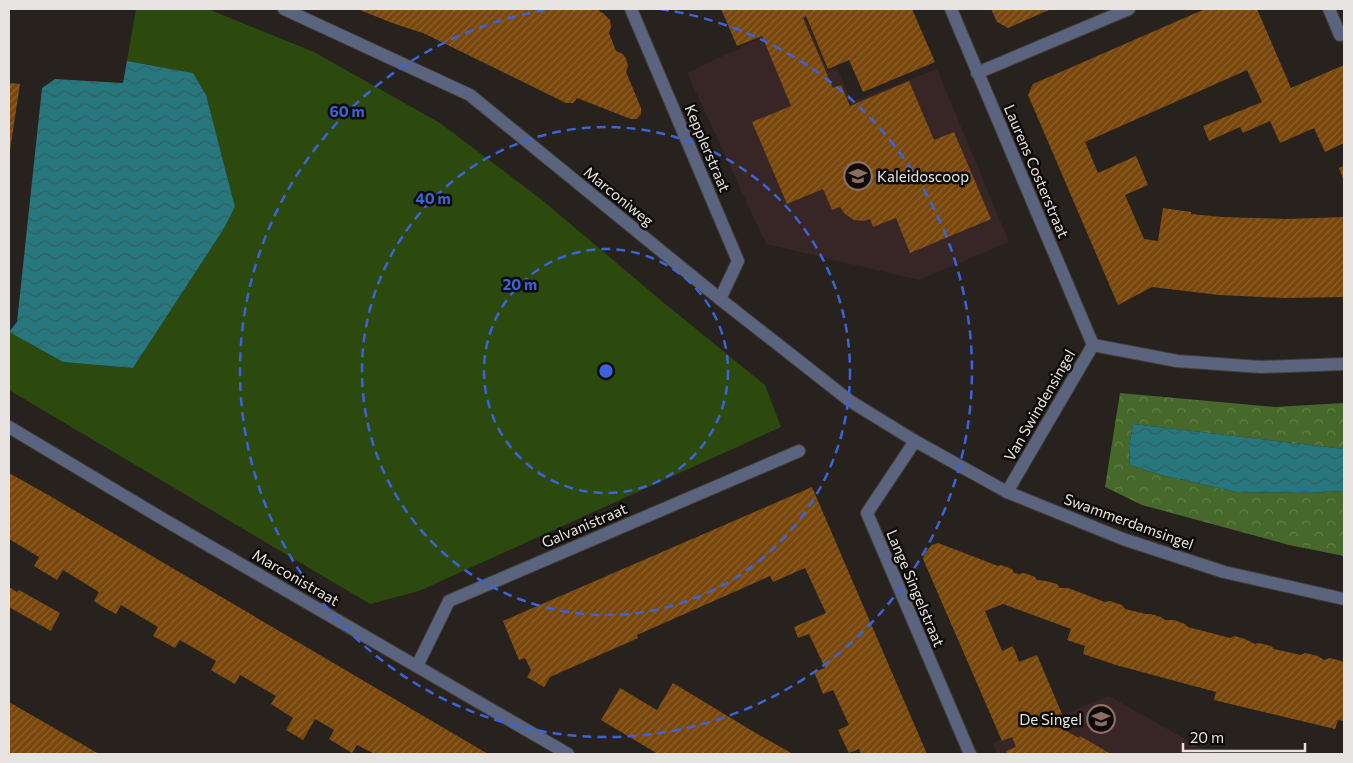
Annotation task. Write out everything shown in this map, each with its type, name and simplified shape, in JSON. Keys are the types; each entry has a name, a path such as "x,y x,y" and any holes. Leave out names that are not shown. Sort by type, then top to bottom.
{"street":[{"name":"Marconiweg","path":"284,9 470,95 720,299 850,401 915,441"},
{"name":"Kepplerstraat","path":"631,9 738,261 720,299"},
{"name":"Laurens Costerstraat","path":"951,9 1093,345"},
{"path":"977,73 1129,9"},
{"path":"1329,9 1340,35"},
{"name":"Van Swindensingel","path":"1007,492 1093,345 1177,361 1252,366 1344,364"},
{"name":"Marconistraat","path":"9,427 168,522 568,754"},
{"name":"Swammerdamsingel","path":"915,441 1007,492 1123,539 1224,572 1344,600"},
{"name":"Lange Singelstraat","path":"915,441 867,513 970,754"},
{"name":"Galvanistraat","path":"418,666 449,601 799,451"}],"shaded area":[{"name":"Kaleidoscoop","path":"805,17 828,71 837,68 852,102 937,69 1009,242 919,280 766,244 687,73"},
{"name":"De Singel","path":"1109,696 1212,754 997,754 993,743"}],"green space":[{"path":"136,9 208,9 314,52 440,123 542,200 765,385 781,427 419,591 370,604 9,390 9,332 63,362 133,368 223,230 235,207 206,96 193,73 127,61"},
{"path":"1120,393 1275,407 1344,403 1344,449 1133,424 1129,447 1130,465 1161,475 1237,492 1309,493 1344,491 1344,556 1289,545 1142,505 1105,487"}],"water":[{"path":"127,61 193,73 206,95 235,207 223,230 133,368 63,362 9,332 17,322 42,88 55,79 123,83"},
{"path":"1133,424 1344,449 1344,491 1309,493 1237,492 1161,475 1130,465 1129,447"}],"building":[{"path":"357,9 598,9 610,20 611,27 609,33 616,51 623,54 626,59 628,66 626,72 641,108 641,114 637,119 631,119 577,98 573,103 566,103 423,33"},
{"path":"721,9 912,9 935,62 863,92 849,60 828,69 806,16 803,18 833,88 841,85 850,106 909,81 934,140 954,132 991,219 910,253 896,218 873,227 870,219 864,221 854,220 845,214 840,207 832,210 823,189 787,204 752,122 791,106 762,36 737,46"},
{"path":"991,9 1051,9 1008,28 997,22"},
{"path":"1205,9 1257,9 1291,88 1344,65 1344,143 1325,152 1314,128 1280,143 1270,121 1243,133 1240,127 1209,141 1203,126 1262,102 1247,70 1085,142 1098,173 1136,156 1148,185 1125,195 1144,239 1158,241 1163,208 1191,212 1191,214 1222,217 1286,219 1344,217 1344,297 1284,298 1219,295 1152,287 1118,305 1028,95 1033,84"},
{"path":"9,83 20,84 10,150 9,150"},
{"path":"1344,166 1344,178 1343,179 1339,168"},
{"path":"9,473 488,754 375,754 357,745 352,753 329,739 334,730 315,719 303,740 286,730 293,718 271,704 276,696 240,675 235,684 221,676 211,670 216,661 180,640 175,648 153,636 158,627 121,605 116,614 103,607 94,601 99,592 63,570 57,580 34,566 39,557 9,539"},
{"path":"812,487 927,754 861,754 859,749 849,753 838,730 849,725 833,690 823,694 814,672 825,668 809,634 798,638 794,627 826,613 805,568 773,582 770,576 637,635 638,638 550,677 544,687 527,677 531,670 525,658 519,660 503,621"},
{"path":"938,543 998,566 1001,565 1012,569 1014,573 1024,573 1035,577 1037,580 1057,584 1060,588 1068,588 1105,602 1110,601 1122,605 1125,609 1151,614 1165,620 1174,620 1188,627 1230,638 1235,636 1255,644 1271,646 1274,649 1301,655 1305,653 1318,656 1324,660 1330,658 1341,661 1344,663 1344,721 1338,720 1335,729 1214,700 1216,692 1116,665 1083,654 1085,646 1067,640 1071,629 1003,604 985,611 1002,651 1013,646 1019,662 1037,655 1062,714 1051,719 1055,727 1063,729 1079,738 1080,736 1111,754 1008,754 1006,751 1016,747 1012,737 1002,741 923,559 925,553 932,545"},
{"path":"9,587 17,592 19,590 60,613 51,631 9,607"},
{"path":"673,683 793,754 658,754 601,720 620,688 657,710"},
{"path":"9,702 61,732 99,754 9,754"}],"place":[{"name":"Kaleidoscoop","path":"858,176"},
{"name":"De Singel","path":"1101,719"}]}
